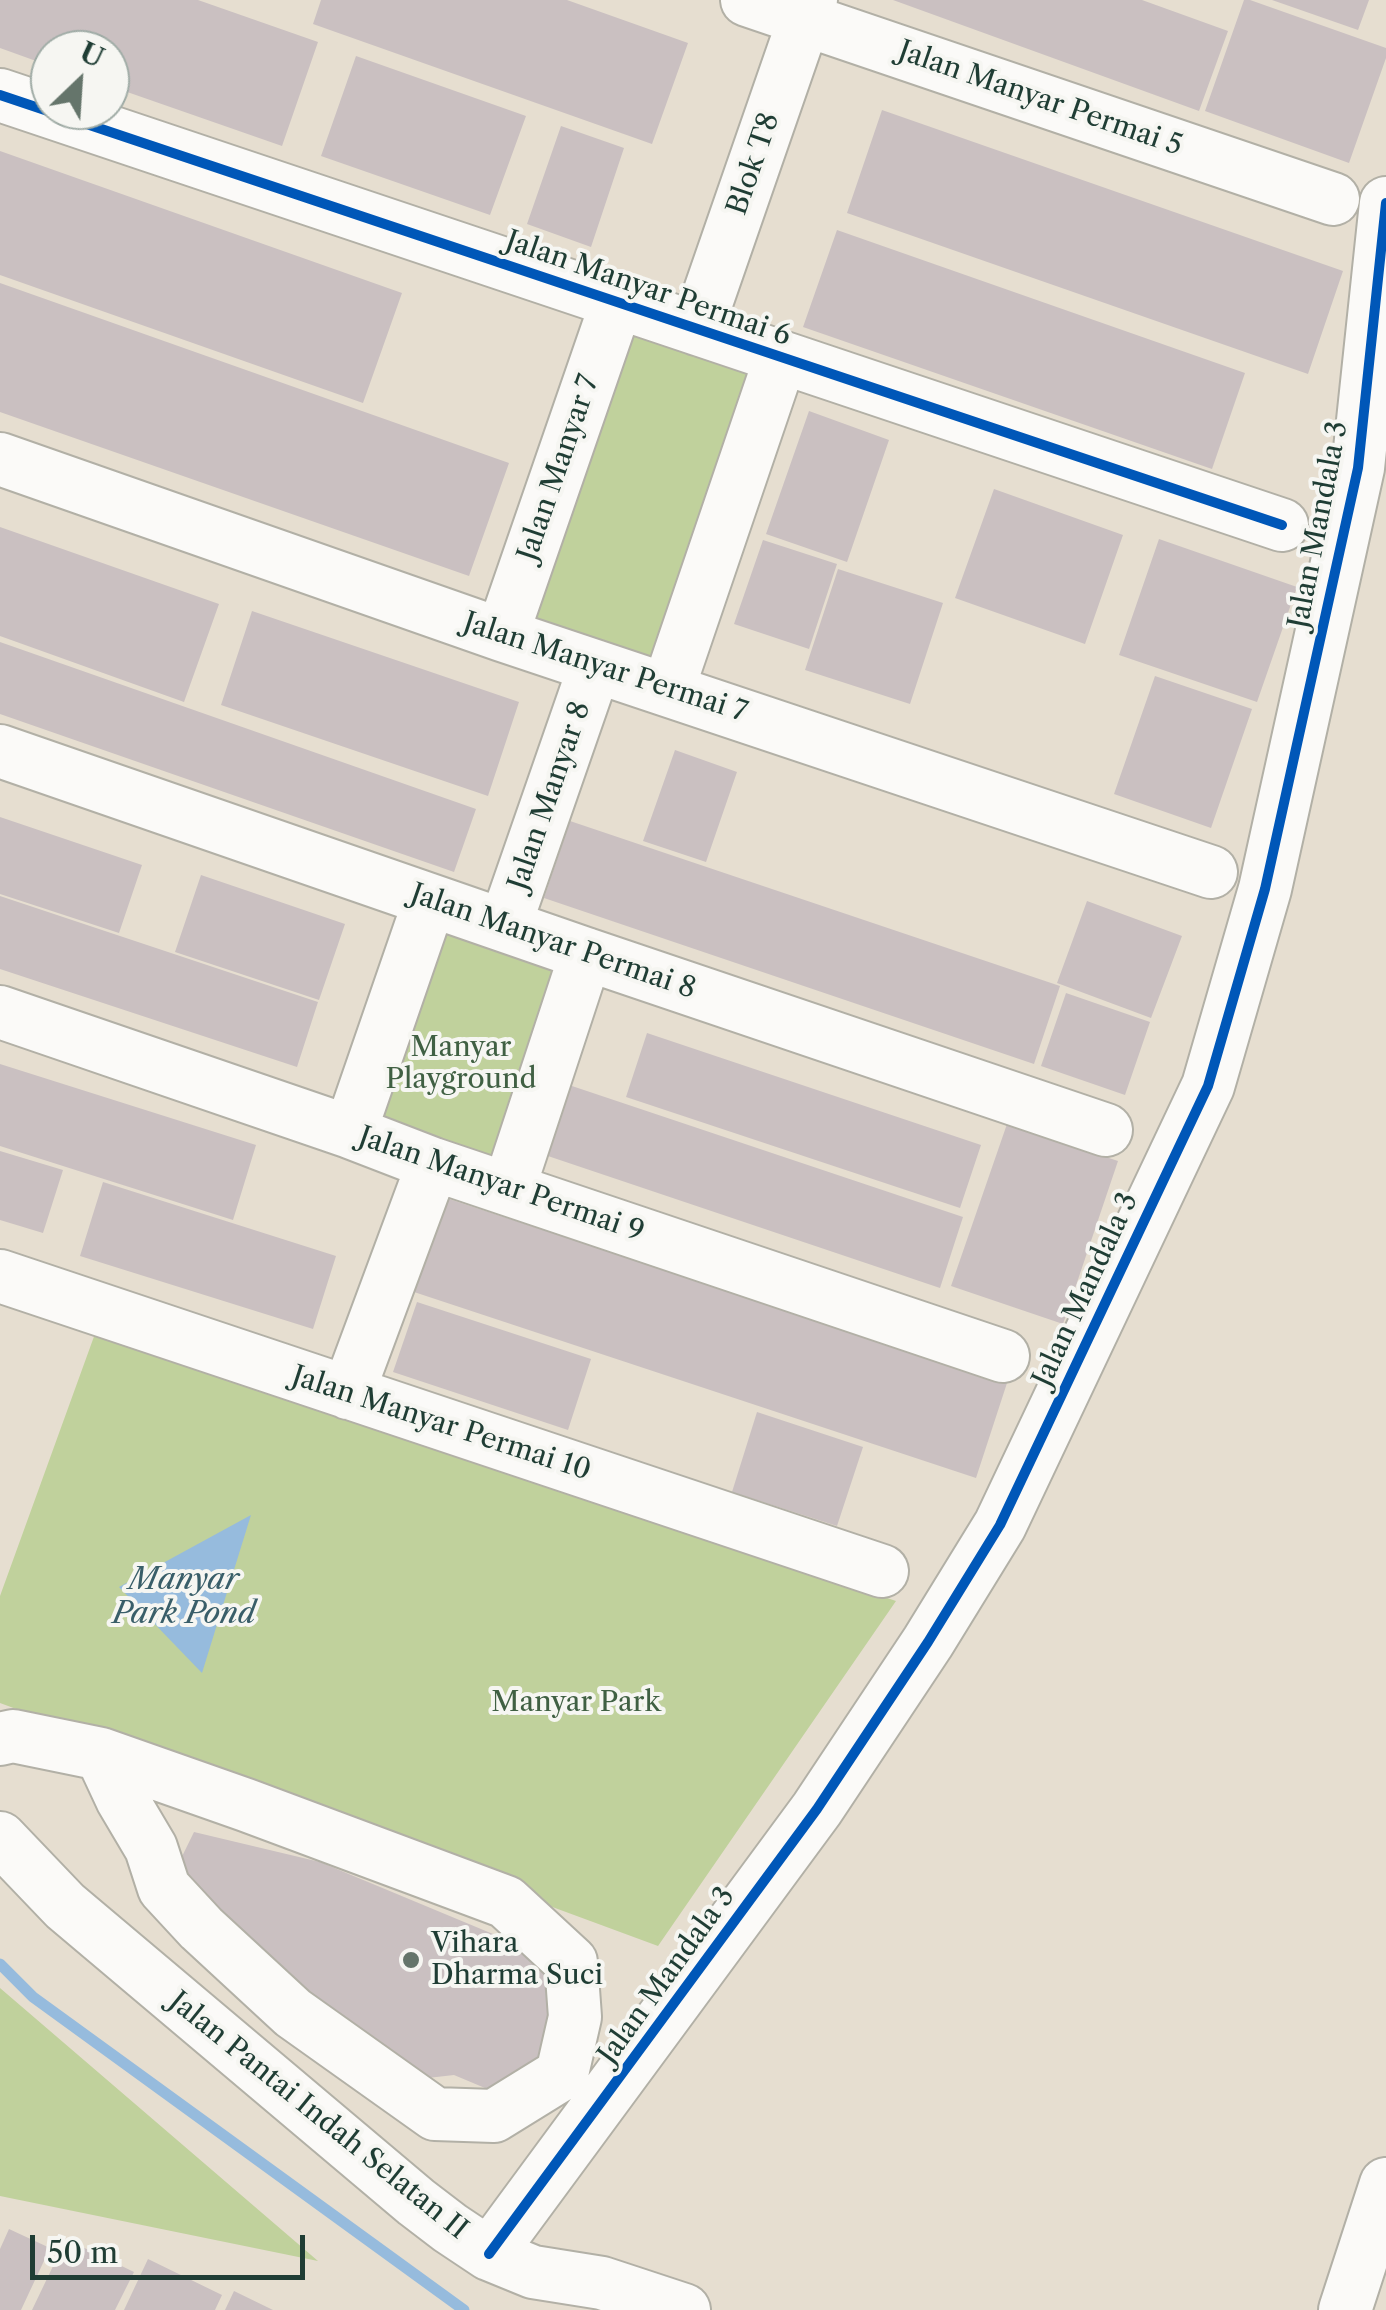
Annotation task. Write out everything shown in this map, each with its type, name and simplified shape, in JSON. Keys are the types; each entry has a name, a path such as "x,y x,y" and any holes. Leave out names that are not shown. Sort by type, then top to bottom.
{"street":[{"name":"Jalan Manyar Permai 5","path":"746,0 807,10 1333,199"},
{"name":"Blok T8","path":"698,328 807,10"},
{"name":"Jalan Manyar Permai 6","path":"0,95 1282,524"},
{"name":"Jalan Mandala 3","path":"489,2254 817,1809 938,1626 1000,1525 1208,1086 1265,889 1358,468 1386,203"},
{"name":"Jalan Manyar 7","path":"502,634 617,302"},
{"path":"668,689 781,357"},
{"name":"Jalan Manyar Permai 7","path":"0,459 595,666 1211,872"},
{"name":"Jalan Manyar 8","path":"505,925 595,666"},
{"name":"Jalan Manyar Permai 8","path":"0,751 1106,1130"},
{"path":"350,1132 430,900"},
{"path":"509,1188 586,954"},
{"name":"Jalan Manyar Permai 9","path":"0,1012 433,1164 1003,1356"},
{"path":"348,1393 433,1164"},
{"name":"Jalan Manyar Permai 10","path":"0,1276 882,1571"},
{"path":"0,1739 14,1736 101,1754 506,1902 571,1962 576,2017 562,2074 494,2116 435,2114 293,2013 201,1928 164,1888 151,1848 101,1754"},
{"name":"Jalan Pantai Indah Selatan II","path":"0,1838 65,1906 450,2228 489,2254 533,2272 602,2283 684,2310"},
{"path":"1346,2310 1386,2184"}],"green space":[{"path":"617,302 781,357 668,689 502,635"},
{"name":"Manyar Playground","path":"435,908 577,958 504,1176 370,1129"},
{"name":"Manyar Park","path":"96,1331 896,1601 658,1946 0,1703 0,1596"},
{"path":"0,1988 318,2261 0,2196"}],"water":[{"name":"Manyar Park Pond","path":"251,1515 202,1673 119,1587"}],"building":[{"path":"0,0 198,0 318,42 282,146 130,93 130,30 30,30 30,59 0,48"},
{"path":"321,0 567,0 688,43 652,144 313,24"},
{"path":"893,0 1142,0 1228,31 1199,111"},
{"path":"1244,0 1386,48 1386,58 1349,163 1205,111"},
{"path":"1272,0 1369,0 1358,30"},
{"path":"356,56 526,116 490,215 321,156"},
{"path":"882,110 1343,271 1308,374 847,213"},
{"path":"561,126 624,148 591,247 527,224"},
{"path":"0,151 402,293 363,403 0,275"},
{"path":"837,230 1245,373 1212,469 803,327"},
{"path":"0,283 509,463 469,576 0,412"},
{"path":"809,411 889,440 847,562 766,534"},
{"path":"994,489 1123,535 1085,644 955,598"},
{"path":"0,527 219,604 184,702 0,636"},
{"path":"1159,539 1297,587 1257,702 1119,655"},
{"path":"763,540 837,564 809,649 734,624"},
{"path":"838,569 943,603 910,704 805,670"},
{"path":"252,611 519,702 488,796 221,705"},
{"path":"0,642 476,809 454,872 0,714"},
{"path":"1155,676 1252,709 1211,828 1114,794"},
{"path":"675,750 737,772 706,862 643,841"},
{"path":"0,817 142,865 119,933 0,894"},
{"path":"570,821 1060,986 1034,1064 544,898"},
{"path":"201,875 345,924 319,1000 175,952"},
{"path":"0,896 318,1002 297,1067 0,969"},
{"path":"1087,901 1182,936 1151,1018 1057,983"},
{"path":"1066,993 1150,1022 1125,1095 1041,1066"},
{"path":"647,1033 981,1145 960,1208 626,1097"},
{"path":"0,1064 256,1145 233,1220 0,1146"},
{"path":"566,1084 963,1217 940,1288 542,1154"},
{"path":"1007,1124 1118,1161 1063,1324 951,1286"},
{"path":"0,1151 63,1170 43,1233 0,1220"},
{"path":"103,1182 336,1256 313,1329 80,1256"},
{"path":"443,1197 1007,1383 976,1478 411,1291"},
{"path":"417,1302 591,1359 568,1430 393,1372"},
{"path":"757,1412 863,1447 837,1526 732,1492"},
{"name":"Vihara Dharma Suci","path":"194,1832 320,1862 529,1949 563,1979 541,2058 504,2096 454,2075 410,2080 169,1883"},
{"path":"9,2229 50,2248 21,2310 0,2310 0,2249"},
{"path":"66,2239 134,2272 115,2310 32,2310"},
{"path":"148,2259 222,2295 215,2310 124,2310"},
{"path":"234,2291 273,2310 225,2310"}],"waterway":[{"path":"0,1964 33,1997 464,2310"}],"cycle path":[{"path":"0,95 1282,525"},
{"path":"489,2254 817,1809 928,1642 1000,1525 1208,1086 1265,889 1358,468 1386,203"}],"place":[{"name":"Vihara Dharma Suci","path":"411,1960"}]}
